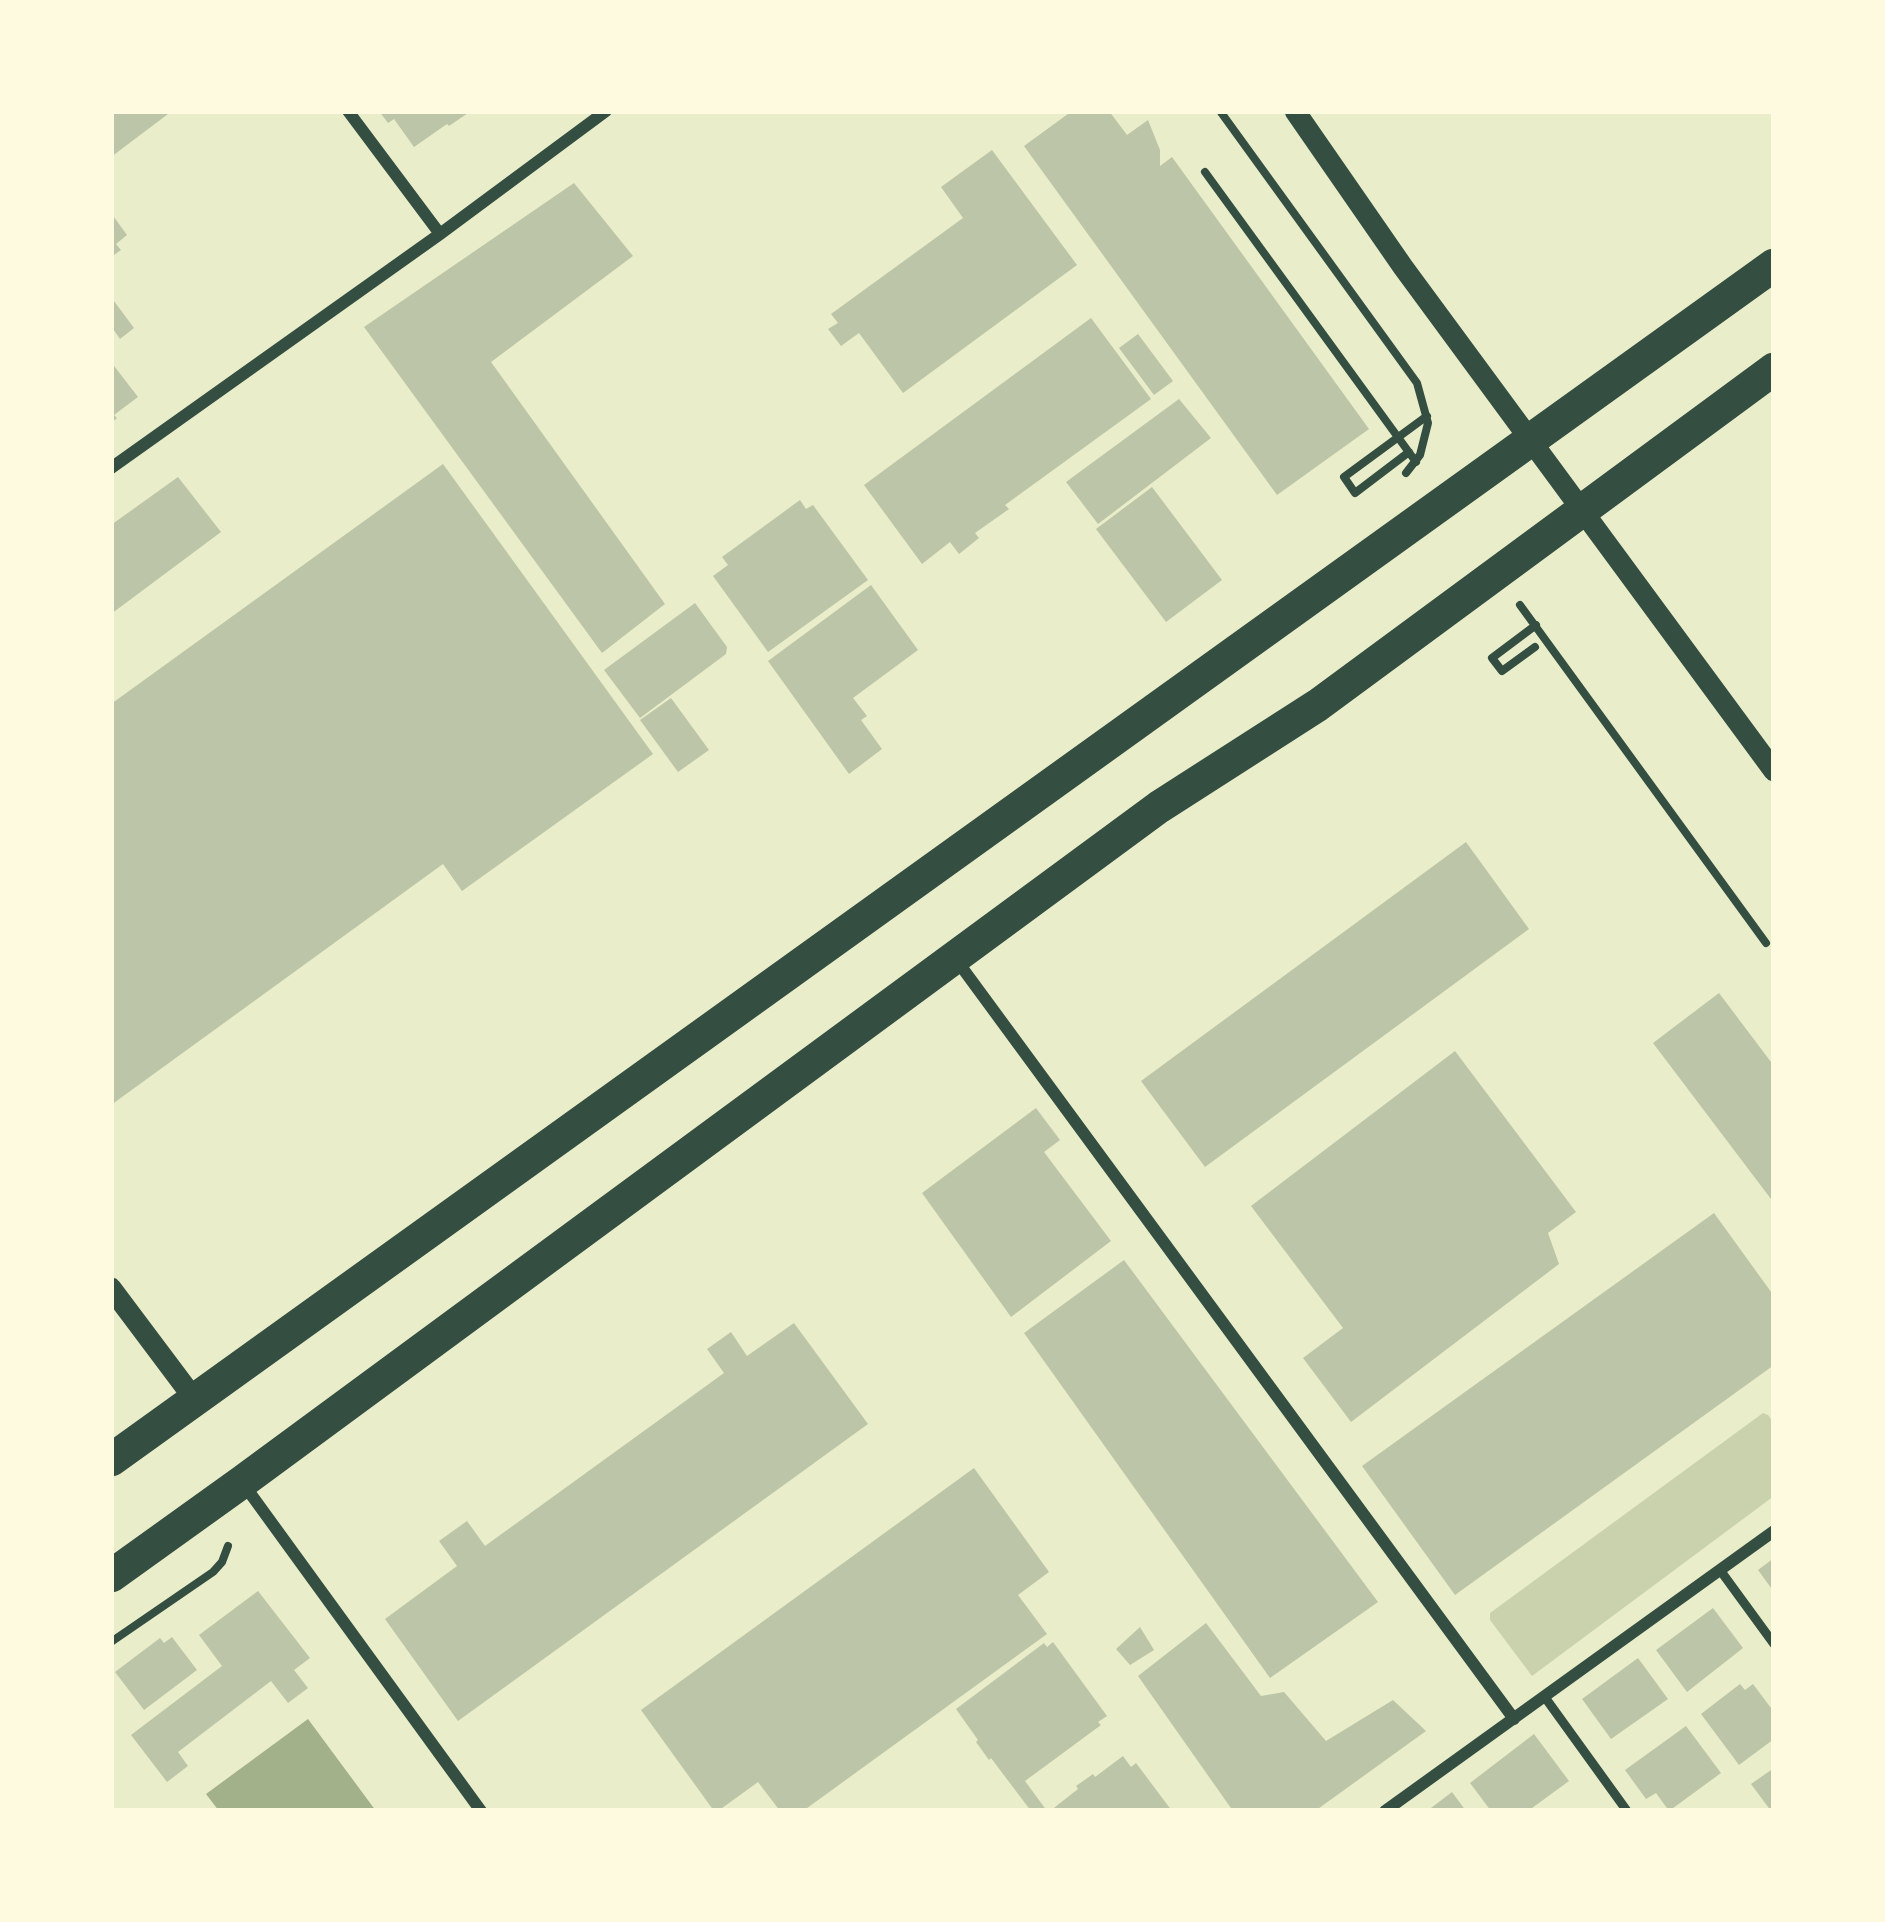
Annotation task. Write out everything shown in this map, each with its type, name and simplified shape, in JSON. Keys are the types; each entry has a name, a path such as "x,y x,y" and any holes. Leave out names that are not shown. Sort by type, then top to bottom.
{"highway":[{"path":"111,1460 1774,265"},
{"path":"111,1576 1159,807 1318,706 1774,369"}],"street":[{"path":"349,111 440,234"},
{"path":"111,467 606,111"},
{"path":"1295,111 1403,267 1774,771"},
{"path":"954,957 1514,1719"},
{"path":"111,1288 194,1400"},
{"path":"242,1482 481,1811"},
{"path":"1385,1811 1774,1531"}],"lane":[{"path":"1720,1570 1774,1644"},
{"path":"1544,1696 1627,1811"}],"path":[{"path":"1220,111 1417,383 1428,423 1420,454 1406,473"},
{"path":"1205,172 1409,452 1355,493 1344,477 1379,451 1427,415"},
{"path":"1535,647 1502,670 1492,658 1535,626 1766,943"},
{"path":"111,1642 222,1562 228,1535"}],"shaded area":[{"path":"1763,1413 1774,1423 1774,1496 1532,1676 1490,1620 1490,1613"},
{"path":"308,1719 376,1811 219,1811 206,1794"}],"building":[{"path":"111,111 172,111 111,157"},
{"path":"379,111 471,111 414,147 394,119 388,123"},
{"path":"1072,111 1109,111 1127,135 1148,120 1160,150 1160,166 1172,157 1369,429 1277,495 1024,146"},
{"path":"992,150 1077,265 903,393 859,333 841,346 828,329 838,323 831,314 963,218 941,187"},
{"path":"574,183 633,256 491,362 665,604 602,653 364,327"},
{"path":"111,213 127,235 116,244 121,250 111,257"},
{"path":"111,297 134,328 120,339 111,326"},
{"path":"1091,318 1151,399 1005,505 1009,509 975,533 979,538 959,554 950,542 922,564 864,485"},
{"path":"1138,334 1173,381 1154,395 1119,348"},
{"path":"111,362 138,397 114,415 117,418 111,423"},
{"path":"1179,399 1211,438 1098,524 1066,482"},
{"path":"443,464 653,754 462,891 443,864 111,1105 111,704"},
{"path":"178,477 221,532 111,614 111,525"},
{"path":"1152,487 1222,580 1166,622 1096,529"},
{"path":"800,500 806,509 813,505 868,580 768,652 713,576 728,565 722,557"},
{"path":"871,585 918,650 853,698 867,716 861,720 882,749 849,774 768,661"},
{"path":"695,603 727,647 726,654 640,718 604,670"},
{"path":"671,698 709,750 678,772 640,720"},
{"path":"1466,842 1529,929 1205,1167 1141,1081"},
{"path":"1719,993 1774,1066 1774,1203 1653,1043"},
{"path":"1455,1051 1576,1212 1548,1233 1559,1264 1351,1422 1303,1358 1343,1328 1251,1206"},
{"path":"1036,1108 1060,1140 1044,1152 1111,1241 1011,1317 922,1193"},
{"path":"1714,1213 1774,1296 1774,1365 1455,1595 1362,1466"},
{"path":"1124,1260 1378,1602 1270,1678 1024,1333"},
{"path":"794,1323 868,1424 458,1721 385,1619 457,1566 439,1541 467,1521 485,1546 724,1373 707,1349 731,1332 747,1356"},
{"path":"974,1468 1049,1572 1018,1595 1047,1634 803,1811 780,1811 758,1782 714,1811 641,1710"},
{"path":"1774,1558 1774,1592 1758,1570"},
{"path":"258,1591 310,1658 294,1670 308,1688 288,1703 271,1681 178,1752 188,1766 167,1782 131,1735 222,1666 199,1635"},
{"path":"1713,1608 1743,1648 1687,1692 1656,1650"},
{"path":"1206,1623 1261,1696 1284,1692 1326,1741 1393,1700 1426,1731 1315,1811 1233,1811 1138,1676"},
{"path":"1140,1627 1154,1650 1130,1665 1116,1649"},
{"path":"172,1637 197,1670 144,1710 115,1672 160,1638 164,1643"},
{"path":"1053,1642 1107,1716 1025,1781 1047,1811 1031,1811 989,1760 956,1709 1044,1643 1047,1647"},
{"path":"1638,1658 1668,1699 1611,1739 1582,1699"},
{"path":"1740,1684 1745,1690 1753,1684 1774,1712 1774,1739 1739,1765 1701,1714"},
{"path":"1686,1726 1721,1773 1669,1811 1656,1793 1646,1799 1625,1770"},
{"path":"1534,1734 1569,1781 1528,1811 1491,1811 1470,1783"},
{"path":"1123,1756 1131,1767 1136,1763 1172,1811 1050,1811 1076,1786"},
{"path":"1774,1768 1774,1811 1771,1811 1751,1784"},
{"path":"1452,1792 1466,1811 1427,1811"}]}
